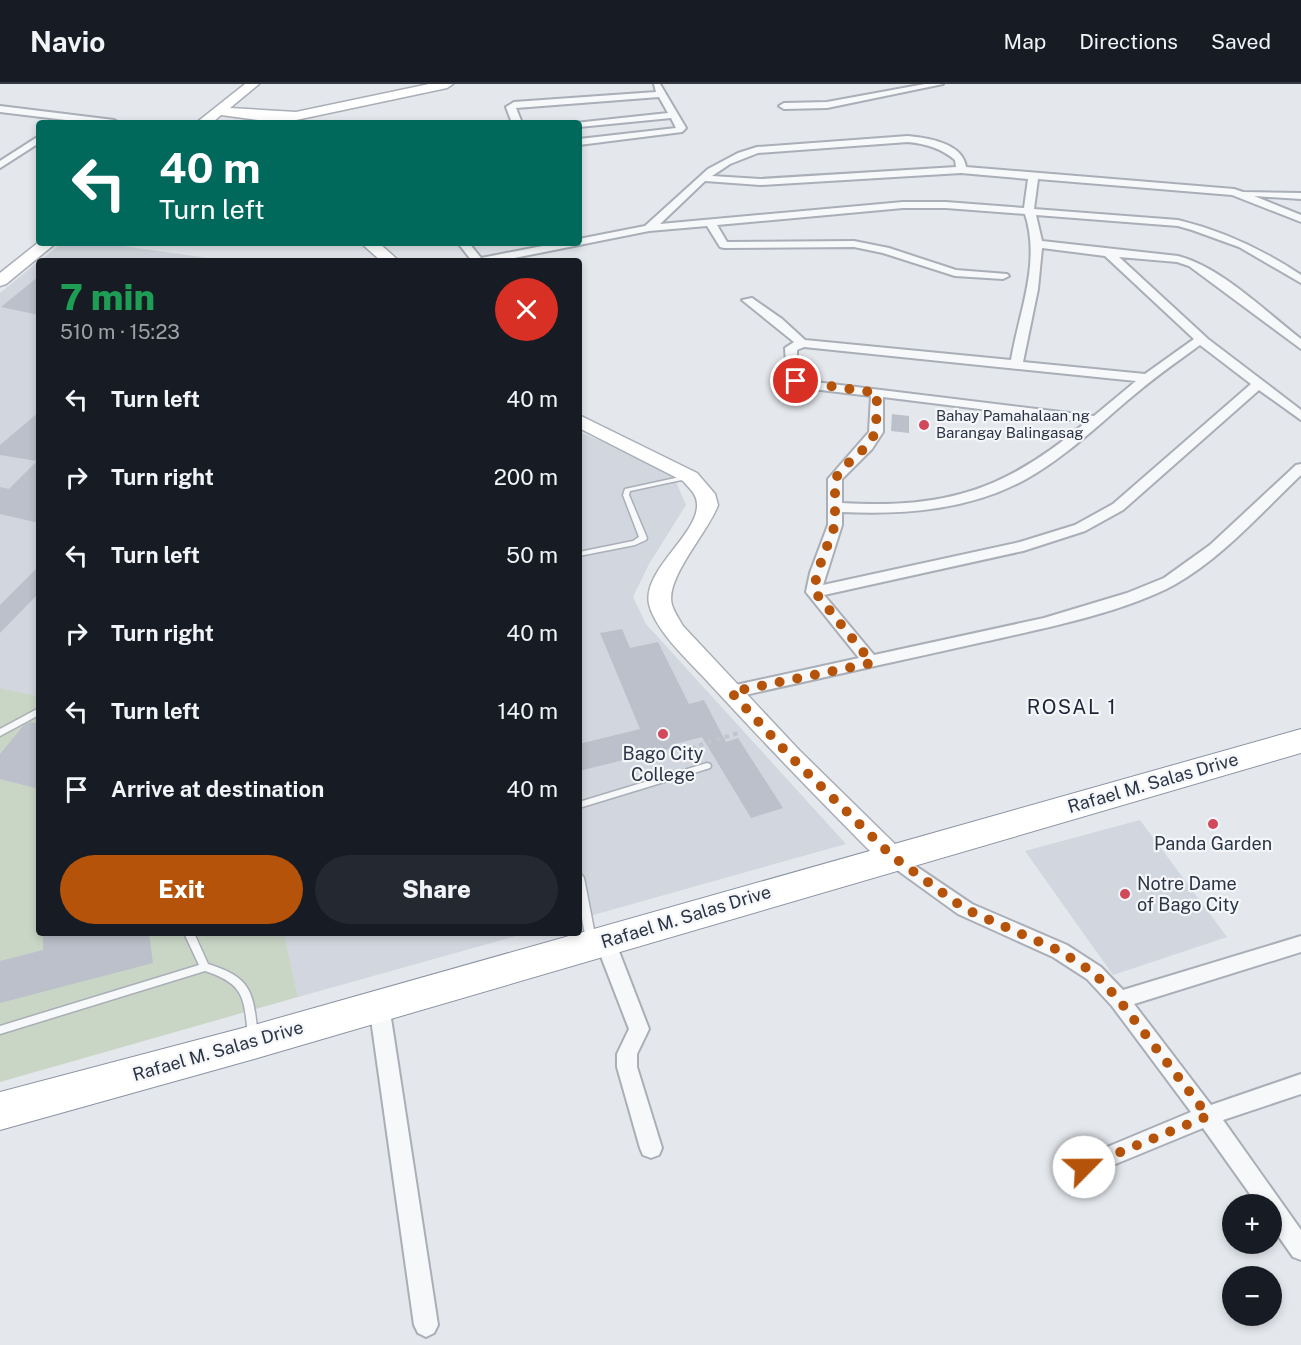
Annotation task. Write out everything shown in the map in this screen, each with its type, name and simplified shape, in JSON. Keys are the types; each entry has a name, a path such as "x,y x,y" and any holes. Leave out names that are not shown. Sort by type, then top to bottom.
{"highway":[{"name":"Rafael M. Salas Drive","path":"0,1111 254,1042 892,856 1301,741"}],"street":[{"path":"207,120 253,84"},
{"path":"218,111 258,116 296,116 447,84"},
{"path":"582,142 674,132 681,128 655,84"},
{"path":"784,106 827,105 939,84"},
{"path":"516,120 511,107 514,105 662,94"},
{"path":"2,110 62,120"},
{"path":"582,124 674,115"},
{"path":"649,228 720,164 738,154 748,152 908,139 926,141 952,151 960,159 960,170"},
{"path":"0,165 36,141"},
{"path":"705,178 760,182 960,170 1301,196"},
{"path":"1017,363 1021,332 1031,299 1038,244 1035,222 1029,211 1033,176"},
{"path":"1234,192 1301,219"},
{"path":"582,242 649,228 903,204 1178,223 1215,231 1242,242 1301,280"},
{"path":"710,222 724,245 854,244 885,250 955,273 1003,276"},
{"path":"1038,244 1108,253 1168,257 1193,264 1230,289 1301,345"},
{"path":"0,281 44,246"},
{"path":"373,246 387,258"},
{"path":"467,246 477,258"},
{"path":"496,258 561,246"},
{"path":"1108,253 1201,339 1301,416"},
{"path":"748,300 778,321 802,343"},
{"path":"836,507 927,507 966,499 1002,486 1038,467 1148,378 1201,339"},
{"path":"1098,420 796,381 791,377 791,348 802,343 1148,378"},
{"path":"814,591 1023,546 1080,528 1118,507 1258,385"},
{"path":"872,663 814,591 817,573 835,525 835,479 843,468 867,446 876,432 877,393"},
{"path":"582,423 690,477 705,494 708,505 702,521 661,584 660,604 674,630 762,726 892,856 965,909 1069,957 1094,973 1119,1000 1208,1116 1263,1194"},
{"path":"731,692 872,663 1045,623 1132,597 1169,581 1215,548 1301,468"},
{"path":"598,943 639,1029 627,1054 627,1067 651,1148"},
{"path":"1119,1000 1301,944"},
{"path":"380,1005 426,1325"},
{"path":"1084,1167 1208,1116 1301,1084"},
{"path":"1282,1222 1301,1249"}],"lane":[{"path":"582,553 635,543 643,538 626,495 627,490 690,477"},
{"path":"0,733 36,713"},
{"path":"582,804 707,766"},
{"path":"582,888 598,943"},
{"path":"190,936 205,968"},
{"path":"0,1030 205,968 230,974 248,995 254,1042"}],"path":[{"path":"707,766 694,747 762,726"}],"shaded area":[{"path":"58,246 122,246 208,258 44,258"},
{"path":"36,263 36,695 0,688 0,293"},
{"name":"Bago City College","path":"582,433 633,454 673,475 686,505 649,564 633,597 646,624 846,844 582,918"},
{"name":"Notre Dame of Bago City","path":"1140,820 1227,937 1113,975 1025,851"},
{"path":"285,936 516,936 298,997"}],"green space":[{"path":"0,688 36,695 36,936 285,936 298,997 0,1082"}],"building":[{"path":"36,278 36,314 1,307"},
{"path":"892,414 909,416 909,433 891,431"},
{"path":"36,415 36,461 0,455 0,445"},
{"path":"36,462 36,522 0,514 0,487 9,489"},
{"path":"36,569 36,596 0,633 0,605"},
{"path":"622,629 630,648 658,642 689,704 704,700 726,742 738,738 783,808 751,818 702,737 671,745 672,748 582,770 582,743 640,729 600,633"},
{"path":"31,722 36,723 36,788 0,779 0,754 24,725"},
{"path":"43,936 149,936 153,963 0,1003 0,961 43,950"}],"place":[{"name":"Bahay Pamahalaan ng Barangay Balingasag","path":"924,425"},
{"name":"Bago City College","path":"663,734"},
{"name":"Panda Garden","path":"1213,824"},
{"name":"Notre Dame of Bago City","path":"1125,894"}],"district":[{"name":"ROSAL 1","path":"1072,707"}],"route":[{"path":"796,381 877,393 876,432 867,446 843,468 835,479 835,525 817,573 814,591 872,663 731,692 790,756 892,856 965,909 1060,951 1094,973 1119,1000 1208,1116 1084,1167"}]}
